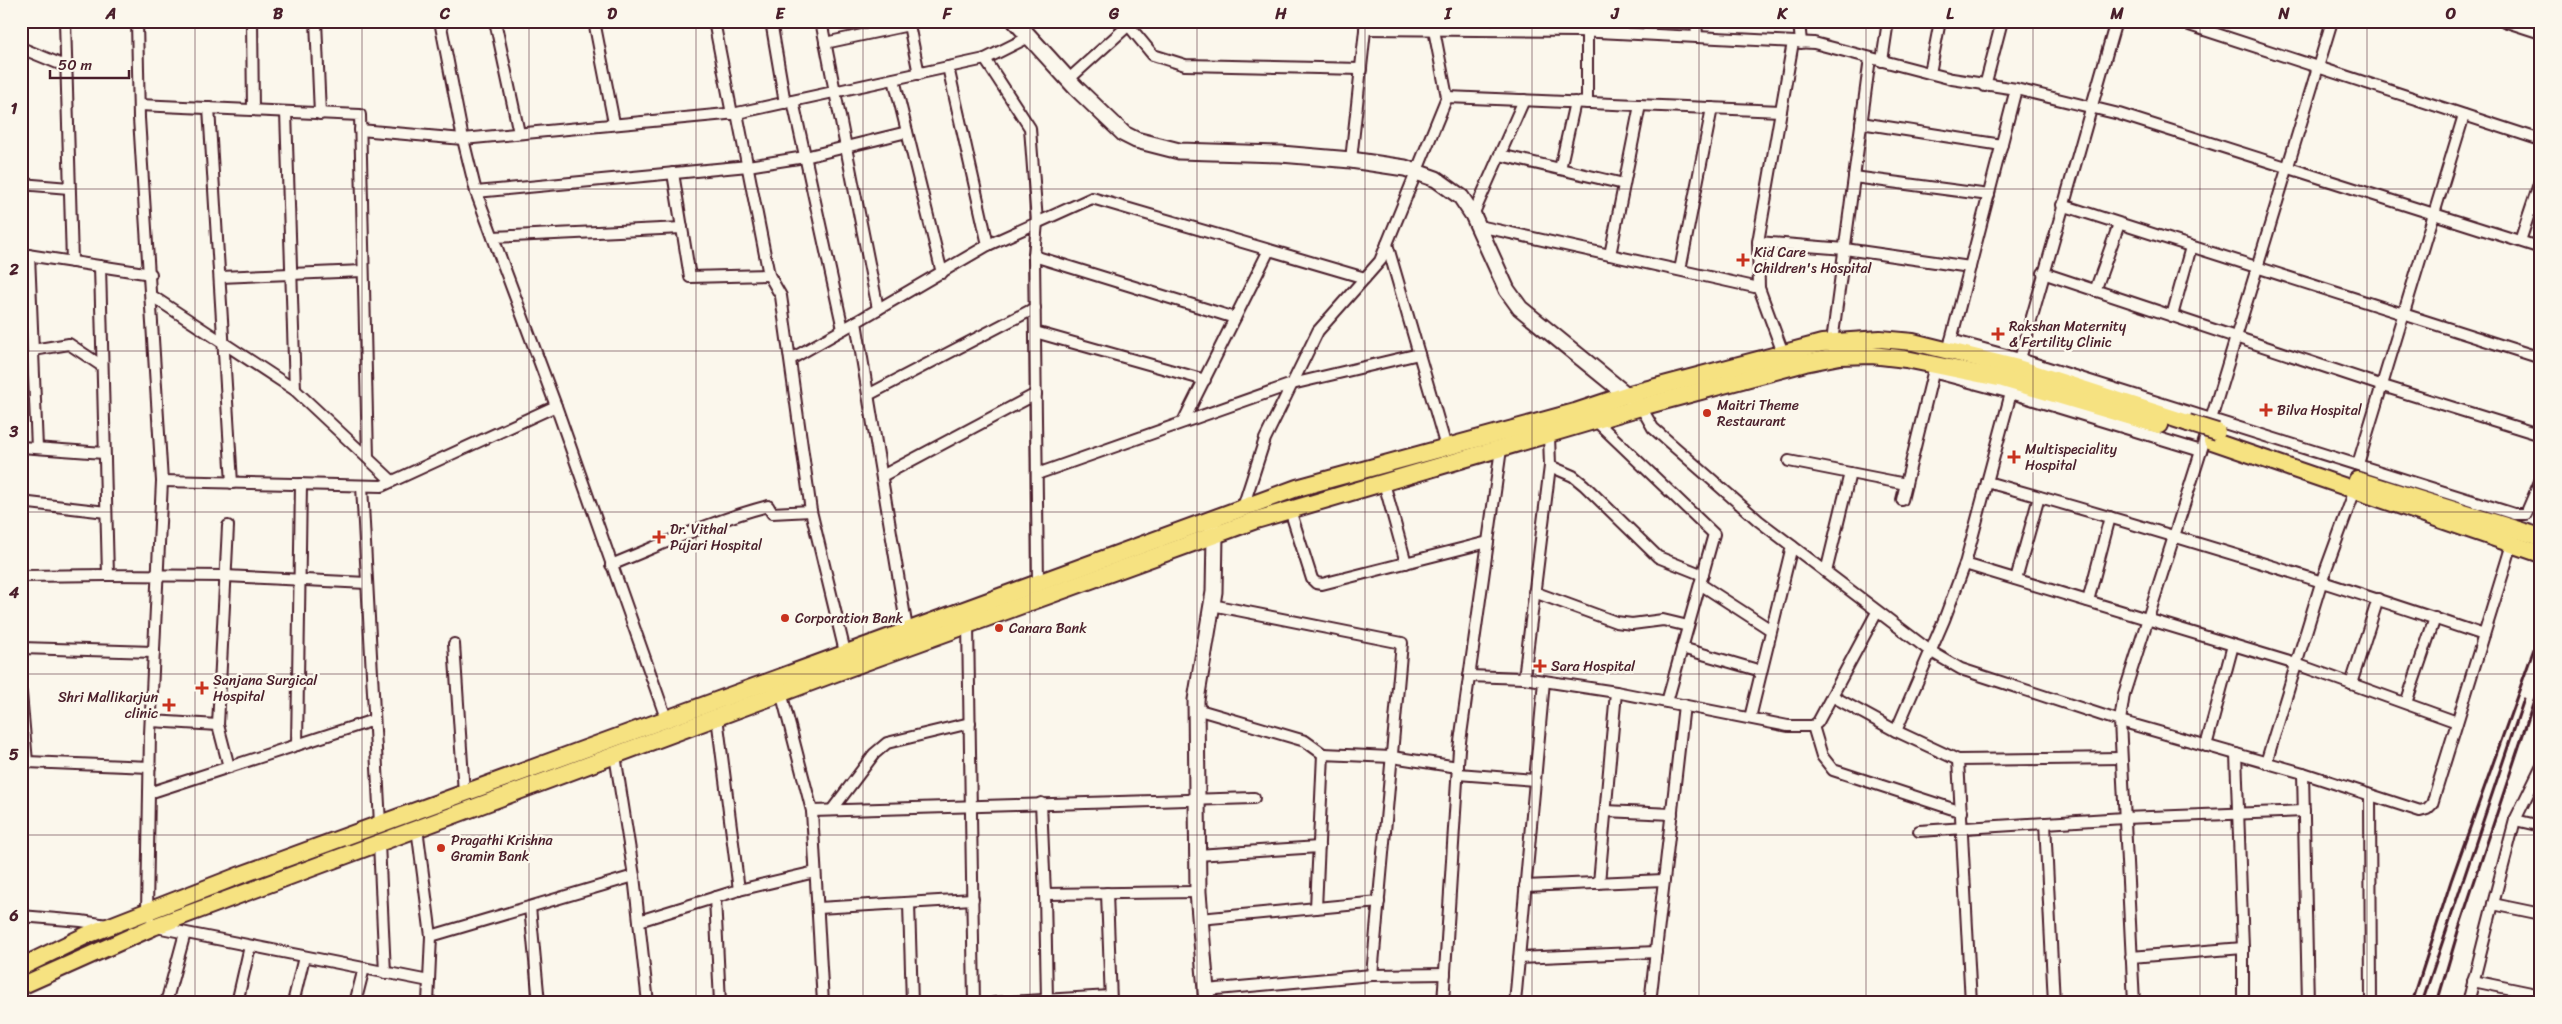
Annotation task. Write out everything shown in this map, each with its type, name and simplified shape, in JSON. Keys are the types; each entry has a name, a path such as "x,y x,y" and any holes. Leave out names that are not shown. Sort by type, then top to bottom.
{"main road":[{"path":"21,986 153,927 717,717 844,652 1243,507 1297,488 1575,412 1626,394 1832,342 1880,339 1950,345 2540,554"},
{"path":"21,967 147,911 666,718 779,685 968,624 1290,510 1641,407 1805,363 1840,356 1872,355 1934,368 2003,379 2186,428"},
{"path":"2210,436 2541,537"}],"street":[{"path":"65,21 72,262"},
{"path":"137,21 139,105 151,274 162,481 150,721 147,911 153,927 429,981"},
{"path":"252,21 253,110"},
{"path":"316,21 320,114"},
{"path":"440,21 463,139 476,192 556,406 666,718"},
{"path":"495,21 519,133"},
{"path":"594,21 614,124"},
{"path":"714,21 734,114 748,166 770,276 781,296 811,511 844,652"},
{"path":"771,21 789,102 805,157 843,329"},
{"path":"821,21 878,310"},
{"path":"1016,21 1028,37 1069,80 1124,134 1136,140 1179,151 1281,154 1351,160 1405,168 1436,179 1461,197 1476,221 1507,290 1520,308 1641,407 1653,428 1759,521 1930,651 1961,669 2120,721 2303,773 2420,811 2427,810 2432,804 2512,544"},
{"path":"1696,21 1697,37"},
{"path":"1783,353 1760,288 1758,242 1781,110 1797,42 1798,21"},
{"path":"1882,61 1888,21"},
{"path":"1930,73 1940,21"},
{"path":"1985,86 2002,21"},
{"path":"2020,359 2062,205 2116,21"},
{"path":"2177,21 2541,140"},
{"path":"2134,1003 2121,758 2120,721 2124,694 2174,535 2210,436 2236,337 2332,21"},
{"path":"2504,21 2541,33"},
{"path":"1069,80 1129,23 1153,55 1185,65 1360,69"},
{"path":"825,44 909,25 919,74"},
{"path":"1351,160 1365,25 1434,30 1486,26 1587,27 1697,37 1814,43 1985,86 2016,89 2119,114 2288,166 2541,248"},
{"path":"1587,27 1587,103"},
{"path":"1243,507 1265,439 1318,331 1380,261 1417,172 1447,97 1434,30"},
{"path":"360,130 463,139 734,114 985,59 1028,37"},
{"path":"21,48 65,66"},
{"path":"1832,342 1870,58"},
{"path":"985,59 1030,128 1037,222 1034,256 1038,582"},
{"path":"948,67 988,245"},
{"path":"894,79 942,272"},
{"path":"2016,89 1950,345 2020,359 2210,436"},
{"path":"1447,97 1781,110"},
{"path":"1476,221 1500,155 1524,100"},
{"path":"1560,169 1575,102"},
{"path":"139,105 360,115 368,458"},
{"path":"1610,255 1640,105"},
{"path":"209,108 232,483"},
{"path":"1680,270 1712,108"},
{"path":"286,112 295,390"},
{"path":"2358,464 2464,115"},
{"path":"1862,123 2002,145"},
{"path":"476,192 748,166 805,157 907,132"},
{"path":"1500,155 1624,184"},
{"path":"673,173 690,277 770,276"},
{"path":"1854,177 1989,196"},
{"path":"2520,241 2541,178"},
{"path":"21,184 69,188"},
{"path":"791,359 988,245 1092,198 1365,278"},
{"path":"2062,205 2541,358"},
{"path":"1476,221 1610,255 1760,288"},
{"path":"2095,290 2119,224"},
{"path":"493,237 682,228"},
{"path":"1758,242 1844,249 1970,266"},
{"path":"1388,244 1446,447"},
{"path":"2172,316 2191,247"},
{"path":"1183,422 1269,250"},
{"path":"37,448 33,350 25,255 151,274"},
{"path":"1034,256 1235,318"},
{"path":"100,266 108,575"},
{"path":"220,277 363,271"},
{"path":"2043,273 2383,386 2541,435"},
{"path":"152,296 295,390 392,481"},
{"path":"868,395 1035,308"},
{"path":"856,322 907,629"},
{"path":"1035,332 1205,380"},
{"path":"33,350 69,344 102,366"},
{"path":"1036,474 1292,384 1419,354"},
{"path":"1902,500 1934,368 2010,393 2210,436 2358,464 2520,515 2526,514 2530,510 2541,479"},
{"path":"1896,731 1944,620 1965,564 2010,393"},
{"path":"882,476 1036,394"},
{"path":"162,481 382,486 556,406"},
{"path":"1596,421 1714,534 1667,702"},
{"path":"1524,678 1550,466 1549,435"},
{"path":"21,447 104,453"},
{"path":"1443,1003 1458,770 1469,676 1502,449"},
{"path":"1790,461 1906,484"},
{"path":"1550,466 1584,484 1658,557 1701,580 1772,630"},
{"path":"1826,572 1850,473"},
{"path":"1986,482 2174,535 2322,580 2484,635"},
{"path":"1384,483 1406,563"},
{"path":"298,745 301,484"},
{"path":"362,486 380,824"},
{"path":"2266,763 2322,580 2355,490"},
{"path":"2016,579 2039,496"},
{"path":"21,502 106,512"},
{"path":"611,565 716,523 768,506 772,513 811,511"},
{"path":"1290,510 1312,579 1316,583 1322,584 1488,542"},
{"path":"2088,601 2110,517"},
{"path":"1209,520 1215,535 1212,605 1196,709 1198,892 1206,996 1372,975 1445,974"},
{"path":"228,526 218,725 229,767"},
{"path":"1750,718 1792,546"},
{"path":"1965,564 2296,664 2457,722"},
{"path":"21,576 225,576 367,584"},
{"path":"1534,592 1624,623 1663,620 1688,626"},
{"path":"2351,684 2378,599"},
{"path":"1212,605 1402,643 1372,975"},
{"path":"1469,676 1524,678 1616,692 1788,726 1813,726 1818,722 1877,612"},
{"path":"2406,704 2435,618"},
{"path":"968,624 974,1003"},
{"path":"454,644 464,793"},
{"path":"2206,746 2233,645"},
{"path":"21,648 154,652"},
{"path":"1682,648 1761,671"},
{"path":"1515,1003 1544,681"},
{"path":"779,685 812,811 823,1003"},
{"path":"1599,883 1616,692"},
{"path":"21,693 27,762 150,767"},
{"path":"1832,696 1896,731 1958,760 2121,758"},
{"path":"1650,1003 1684,705"},
{"path":"1196,709 1304,742 1323,754 1392,757 1458,770 1535,780"},
{"path":"717,717 739,890"},
{"path":"150,793 374,720"},
{"path":"150,721 218,725"},
{"path":"832,810 874,754 887,743 970,723"},
{"path":"1813,726 1822,756 1833,770 1962,812"},
{"path":"1316,908 1323,754"},
{"path":"2236,754 2243,948 2243,1003"},
{"path":"615,755 634,876 648,1003"},
{"path":"1958,760 1971,1003"},
{"path":"2468,1003 2515,820 2541,767"},
{"path":"2303,773 2308,1003"},
{"path":"2370,795 2371,1003"},
{"path":"812,811 1254,798"},
{"path":"1041,803 1047,1000"},
{"path":"1605,811 1672,814"},
{"path":"1920,831 2124,818 2304,811"},
{"path":"2515,820 2541,826"},
{"path":"2046,823 2054,1003"},
{"path":"417,828 431,936 428,1003"},
{"path":"378,843 386,973"},
{"path":"1197,855 1318,847"},
{"path":"639,921 739,890 815,872"},
{"path":"431,936 634,876"},
{"path":"1526,886 1664,880"},
{"path":"1045,894 1198,892"},
{"path":"994,1003 1110,999 1107,893"},
{"path":"715,897 720,1003"},
{"path":"818,908 973,899"},
{"path":"1200,919 1379,902"},
{"path":"909,904 912,1003"},
{"path":"2493,904 2541,914"},
{"path":"530,907 539,1003"},
{"path":"21,916 81,921 110,926"},
{"path":"166,1003 185,933"},
{"path":"237,1003 250,946"},
{"path":"2131,956 2243,948"},
{"path":"1519,958 1656,952"},
{"path":"293,1003 304,956"},
{"path":"355,1003 364,968"},
{"path":"2473,981 2541,995"},
{"path":"2521,1003 2523,992"}],"railway":[{"path":"2412,1003 2451,881 2541,629"},
{"path":"2437,1003 2459,928 2541,680"},
{"path":"2422,1003 2524,699"}],"place":[{"name":"Kid Care Children's Hospital","path":"1743,260"},
{"name":"Rakshan Maternity & Fertility Clinic","path":"1998,334"},
{"name":"Bilva Hospital","path":"2266,410"},
{"name":"Maitri Theme Restaurant","path":"1707,413"},
{"name":"Multispeciality Hospital","path":"2014,457"},
{"name":"Dr. Vithal Pujari Hospital","path":"659,537"},
{"name":"Corporation Bank","path":"785,618"},
{"name":"Canara Bank","path":"999,628"},
{"name":"Sara Hospital","path":"1540,666"},
{"name":"Sanjana Surgical Hospital","path":"202,688"},
{"name":"Shri Mallikarjun clinic","path":"169,705"},
{"name":"Pragathi Krishna Gramin Bank","path":"441,848"}]}
